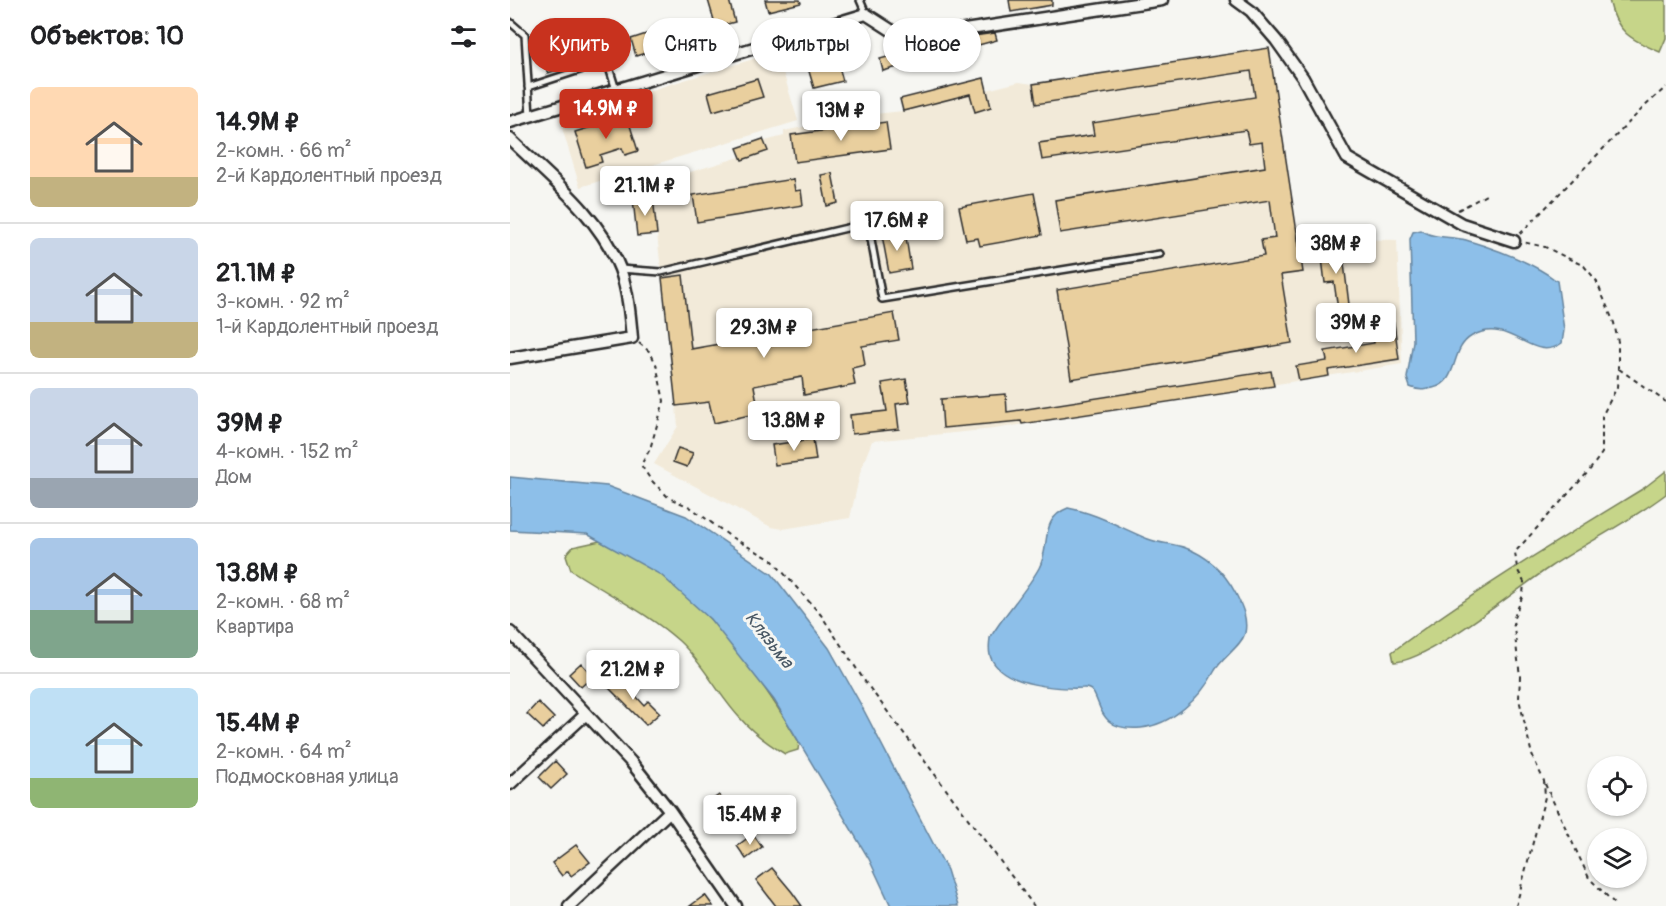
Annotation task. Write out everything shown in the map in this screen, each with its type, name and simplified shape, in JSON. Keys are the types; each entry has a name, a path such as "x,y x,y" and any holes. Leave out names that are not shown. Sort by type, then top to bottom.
{"street":[{"path":"510,122 866,14 904,39 1162,0"},
{"path":"1236,0 1251,11 1304,78 1347,158 1462,225 1514,241"},
{"path":"510,139 600,230 620,269 627,294 632,338 510,358"},
{"path":"510,632 631,762 670,811 736,906"},
{"path":"510,784 585,715"},
{"path":"569,906 670,811"}],"lane":[{"path":"860,0 866,14"},
{"path":"510,22 525,35 530,116"},
{"path":"528,87 607,61 616,90"},
{"path":"620,269 661,272 868,223 882,299 1160,254"}],"path":[{"path":"1514,241 1666,87"},
{"path":"1444,213 1465,209 1488,194"},
{"path":"1514,241 1545,247 1584,266 1596,279 1614,323 1618,368 1617,387 1602,416 1604,437 1602,453 1589,471 1515,552 1517,569 1524,582 1523,595 1512,620 1520,676 1520,699 1532,755 1589,878 1617,906"},
{"path":"632,338 650,352 664,401 650,449 641,465 651,480 669,498 690,507 731,537 772,560 821,615 866,683 1034,906"},
{"path":"1618,368 1666,402"},
{"path":"1516,906 1545,797 1544,781"}],"shaded area":[{"path":"1270,48 1298,238 1397,240 1402,364 994,429 872,441 861,469 850,518 783,529 771,527 654,464 678,426 657,234 637,236 631,190 740,157 737,148 763,139 765,141 784,136 784,131 856,116 903,111 984,78 987,90 1019,82 1033,84"},
{"path":"751,60 751,72 783,72 798,121 580,187 559,118 711,72 739,72 739,64"}],"green space":[{"path":"1609,0 1666,0 1666,38 1660,52 1626,34 1616,20"},
{"path":"1666,471 1666,494 1652,504 1550,567 1450,637 1409,659 1394,662 1392,652 1453,608 1644,488"},
{"path":"600,541 661,575 702,610 755,674 799,742 798,750 785,754 772,746 731,708 679,641 640,612 571,570 566,555 573,547"}],"water":[{"path":"1421,230 1437,236 1466,240 1501,252 1525,262 1557,281 1564,330 1562,343 1551,348 1541,348 1498,331 1486,331 1472,336 1465,342 1451,372 1441,385 1424,390 1410,387 1407,378 1413,341 1410,239 1413,232"},
{"name":"Клязьма","path":"510,477 607,486 686,516 772,574 829,648 860,703 947,870 958,906 891,906 869,859 774,700 710,619 661,575 587,534 510,530"},
{"path":"1068,508 1098,517 1152,541 1183,547 1200,554 1220,571 1240,603 1246,623 1243,638 1217,667 1193,700 1164,722 1141,728 1124,728 1112,724 1105,717 1090,689 1061,688 1021,681 999,669 991,658 990,638 1039,568 1043,560 1049,526 1053,519"}],"building":[{"path":"708,0 729,0 734,18 713,18"},
{"path":"765,0 800,0 801,3 768,11"},
{"path":"1009,0 1052,0 1052,5 1011,12"},
{"path":"995,33 997,40 981,44 981,35"},
{"path":"643,35 643,54 636,56 631,39"},
{"path":"1269,48 1303,272 1281,275 1292,343 1071,379 1057,290 1264,256 1261,240 1275,238 1270,200 1060,233 1055,200 1265,167 1262,142 1249,144 1246,130 1042,160 1039,143 1094,135 1092,123 1255,97 1251,71 1036,104 1033,84"},
{"path":"809,72 840,72 843,81 814,88"},
{"path":"984,78 991,107 975,112 970,94 903,111 900,99"},
{"path":"757,79 763,97 713,111 708,93"},
{"path":"627,116 638,151 625,155 622,148 600,155 602,162 586,167 575,132"},
{"path":"886,122 890,149 795,162 791,135"},
{"path":"763,139 768,151 742,160 737,148"},
{"path":"832,173 838,203 827,206 821,175"},
{"path":"793,179 795,191 801,190 803,205 697,222 693,195"},
{"path":"1034,193 1042,235 980,246 978,238 966,240 959,207"},
{"path":"653,197 657,234 637,236 633,199"},
{"path":"905,231 911,269 889,273 882,235"},
{"path":"1341,239 1351,321 1340,323 1334,282 1325,283 1320,242"},
{"path":"683,275 691,349 894,313 899,340 862,346 865,365 852,368 855,385 804,395 802,377 754,386 759,413 714,423 709,402 676,406 662,278"},
{"path":"1394,323 1399,359 1328,370 1329,376 1299,381 1296,366 1327,361 1325,351 1374,343 1372,326"},
{"path":"1271,371 1274,386 1022,424 1021,421 943,428 941,399 1006,394 1007,412"},
{"path":"906,379 910,402 896,404 899,429 852,434 850,415 887,411 882,383"},
{"path":"813,439 816,460 775,465 772,445"},
{"path":"678,448 693,453 687,467 673,462"},
{"path":"581,663 593,676 581,687 569,674"},
{"path":"618,676 644,705 648,701 660,713 646,725 607,686"},
{"path":"538,702 554,718 543,729 527,714"},
{"path":"555,761 567,774 551,789 539,777"},
{"path":"719,795 727,806 731,803 737,811 718,824 705,805"},
{"path":"753,834 762,847 746,859 737,846"},
{"path":"576,845 590,862 571,876 568,871 562,876 552,863"},
{"path":"772,868 802,906 776,906 756,880"},
{"path":"705,895 713,906 690,906"}]}
